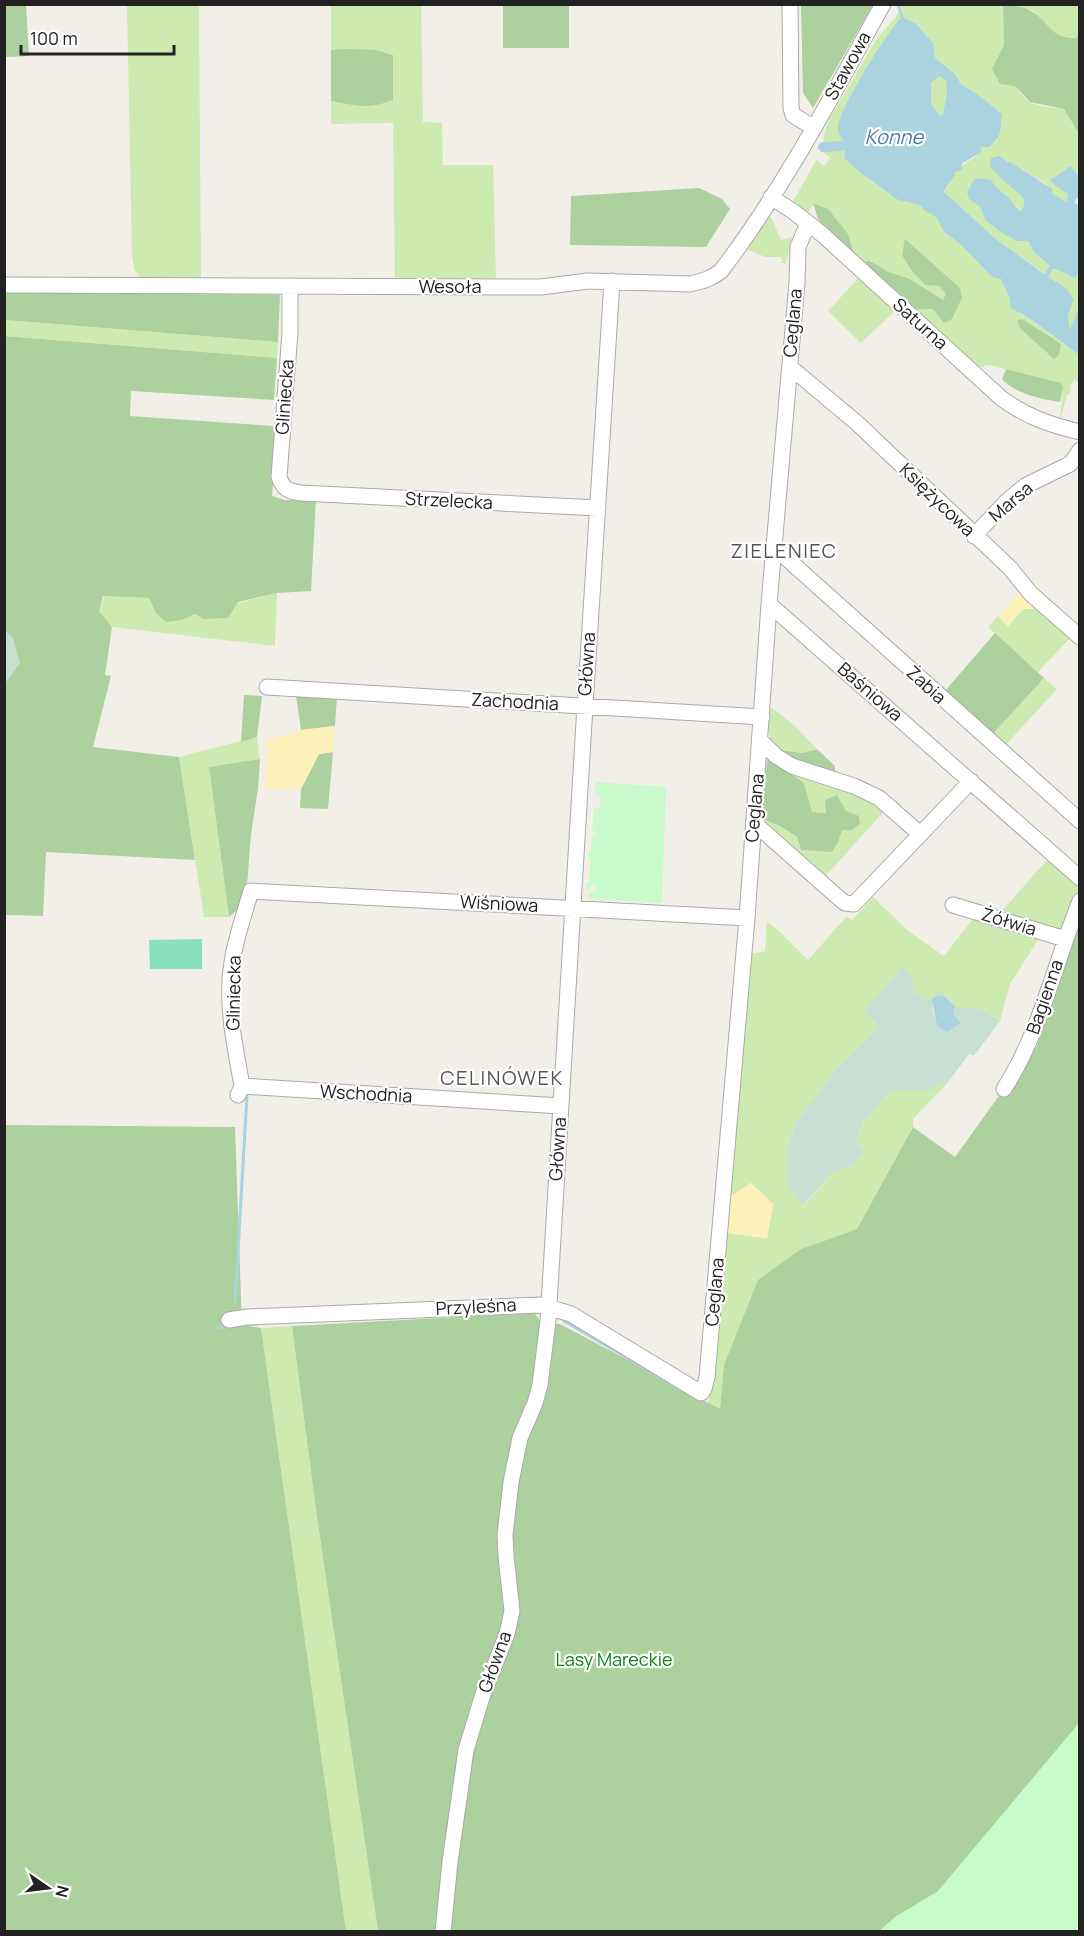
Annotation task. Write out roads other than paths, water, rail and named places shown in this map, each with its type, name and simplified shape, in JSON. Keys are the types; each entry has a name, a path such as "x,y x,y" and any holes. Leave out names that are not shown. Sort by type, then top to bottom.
{"street":[{"path":"790,4 790,108 793,115 813,128"},
{"name":"Stawowa","path":"813,128 884,4"},
{"name":"Wesoła","path":"4,285 541,288 588,281 690,284 713,277 726,264 771,197 813,128"},
{"name":"Saturna","path":"771,197 808,223 1000,398 1034,418 1080,432"},
{"name":"Ceglana","path":"701,1393 707,1377 747,918 769,604 797,283 798,247 808,223"},
{"name":"Główna","path":"443,1932 450,1862 466,1750 483,1694 507,1634 512,1611 505,1535 511,1482 520,1438 535,1403 544,1369 612,281"},
{"name":"Gliniecka","path":"290,286 290,332 279,477 283,487 289,491 301,493"},
{"name":"Księżycowa","path":"790,367 857,423 1010,568 1030,594 1080,637"},
{"name":"Marsa","path":"974,536 1006,502 1025,486 1070,464 1080,450"},
{"name":"Strzelecka","path":"301,493 598,508"},
{"name":"Żabia","path":"775,548 1080,820"},
{"name":"Baśniowa","path":"769,604 1080,878"},
{"name":"Zachodnia","path":"267,687 762,717"},
{"path":"760,741 776,756 792,766 854,786 879,798 920,834"},
{"path":"754,823 840,899 847,904 854,904 971,781"},
{"name":"Gliniecka","path":"240,1090 231,1020 231,965 236,938 251,891"},
{"name":"Wiśniowa","path":"251,891 747,918"},
{"name":"Bagienna","path":"1004,1089 1018,1068 1033,1032 1080,901"},
{"name":"Żółwia","path":"953,904 1065,939"},
{"name":"Wschodnia","path":"240,1090 561,1106"},
{"name":"Przyleśna","path":"229,1320 248,1317 530,1305 571,1314 701,1393"}],"water":[{"name":"Konne","path":"902,17 915,23 933,43 935,58 955,74 961,84 1002,114 997,139 989,147 981,147 981,152 963,163 961,166 963,168 955,172 944,192 996,239 1044,274 1050,266 1034,252 1028,241 1017,241 986,221 980,207 969,199 967,192 974,180 978,178 991,180 1021,211 1024,202 1021,196 990,166 991,158 1000,156 1052,189 1052,194 1067,202 1068,194 1050,180 1071,166 1079,177 1079,200 1076,198 1075,203 1079,206 1079,273 1074,278 1053,269 1048,277 1066,288 1074,300 1068,314 1071,328 1079,307 1079,355 1029,318 1011,308 1010,298 1001,279 992,277 960,244 944,232 936,217 920,205 898,200 844,158 845,149 842,148 842,144 845,143 838,129 840,118 865,70","holes":["939,76 946,80 947,93 943,115 939,115 931,103 931,83"]},
{"path":"944,996 955,1007 953,1014 961,1023 947,1032 937,1026 932,1000 935,997"}],"waterway":[{"path":"898,4 902,17"},
{"path":"823,147 842,146"},
{"path":"235,1302 247,1096"},
{"path":"564,1321 682,1390"},
{"path":"243,1325 257,1324"},
{"path":"217,1328 225,1327"}],"district":[{"name":"ZIELENIEC","path":"784,551"},
{"name":"CELINÓWEK","path":"502,1078"}],"park label":[{"name":"Lasy Mareckie","path":"614,1660"}]}
